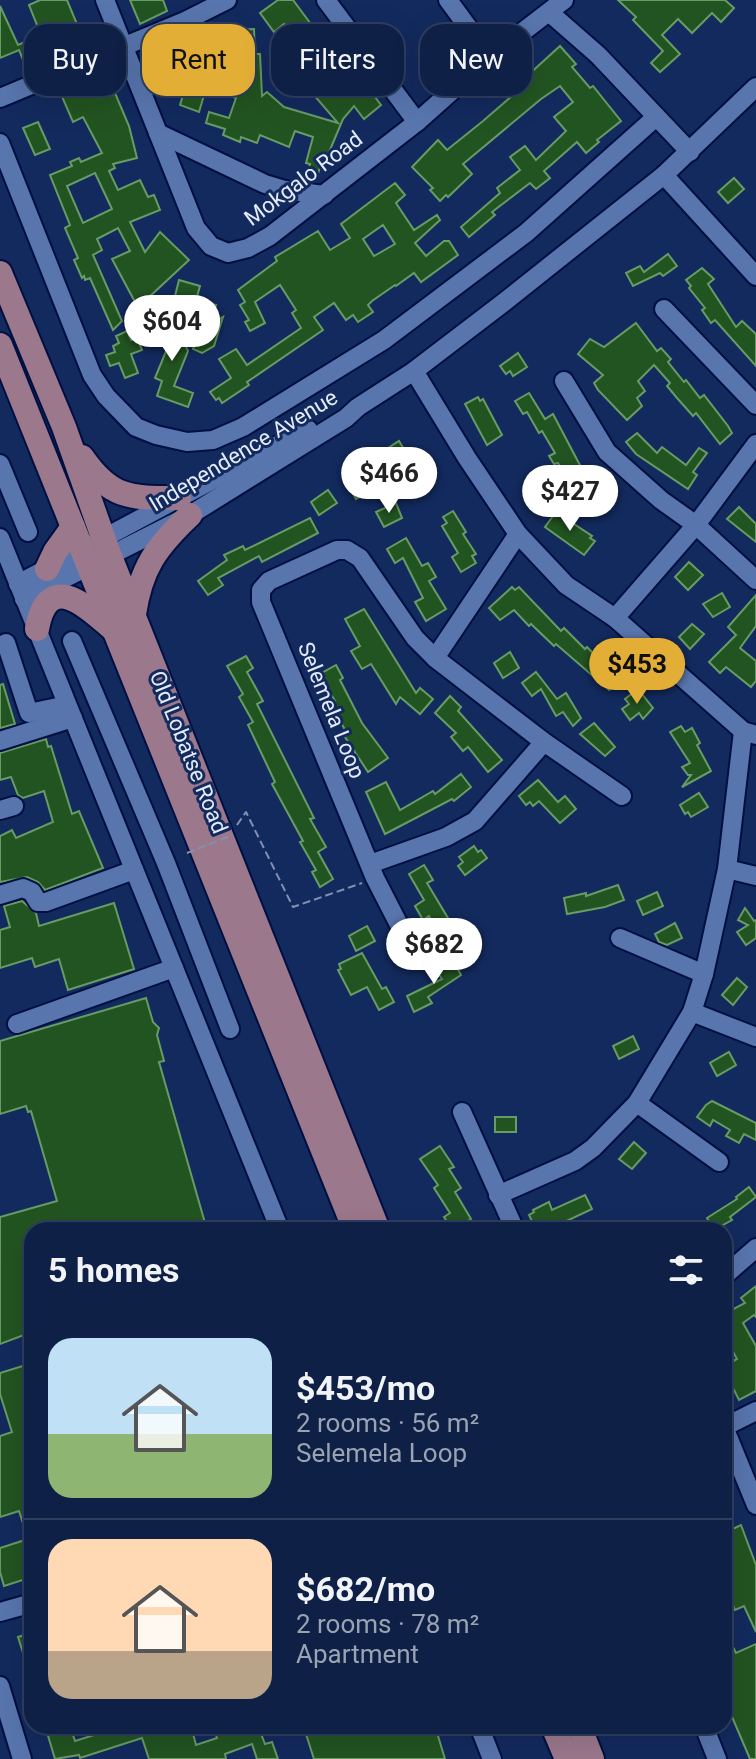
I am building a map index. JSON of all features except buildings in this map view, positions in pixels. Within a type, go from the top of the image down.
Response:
[{"type":"main road","name":"Old Lobatse Road","points":[[0,273],[64,427],[115,631],[352,1222]]},
{"type":"main road","name":"Old Lobatse Road","points":[[0,345],[92,546],[134,614],[375,1222]]},
{"type":"main road","points":[[64,427],[88,467],[109,488],[184,507],[149,563],[138,588],[134,614]]},
{"type":"main road","points":[[37,631],[52,583],[55,552],[92,546]]},
{"type":"main road","points":[[52,583],[115,631]]},
{"type":"main road","points":[[556,1734],[567,1759]]},
{"type":"main road","points":[[582,1734],[592,1759]]},
{"type":"street","name":"Mokgalo Road","points":[[105,0],[115,24]]},
{"type":"street","points":[[126,44],[185,21],[227,0]]},
{"type":"street","points":[[326,0],[417,122]]},
{"type":"street","points":[[448,0],[466,24]]},
{"type":"street","name":"Mokgalo Road","points":[[532,25],[557,6]]},
{"type":"street","points":[[557,6],[598,55],[690,152]]},
{"type":"street","name":"Mokgalo Road","points":[[126,53],[196,228],[211,246],[228,253],[248,248],[270,236],[446,96]]},
{"type":"street","name":"Independence Avenue","points":[[21,591],[52,583],[92,546],[184,507],[340,412],[358,407],[414,371],[664,175],[756,87]]},
{"type":"street","points":[[0,98],[24,88]]},
{"type":"street","points":[[0,143],[92,375],[106,396],[136,427],[187,442],[213,440],[243,427],[384,340],[526,233],[656,117]]},
{"type":"street","points":[[158,133],[265,184],[324,195]]},
{"type":"street","points":[[664,175],[756,276]]},
{"type":"street","points":[[664,309],[756,405]]},
{"type":"street","points":[[414,371],[518,534],[566,585],[615,618],[749,733],[727,869],[704,974],[692,1012],[637,1103],[593,1148],[575,1161],[498,1195]]},
{"type":"street","points":[[564,381],[607,452],[661,500],[696,525],[756,580]]},
{"type":"street","points":[[615,618],[696,525],[756,444]]},
{"type":"street","points":[[0,464],[28,532]]},
{"type":"street","points":[[518,534],[435,658],[544,742],[622,796]]},
{"type":"street","points":[[1,544],[277,1222]]},
{"type":"street","name":"Selemela Loop","points":[[372,871],[261,602],[261,590],[269,581],[337,550],[347,550],[360,558],[415,638],[435,658]]},
{"type":"street","points":[[37,631],[3,644],[29,713],[70,712]]},
{"type":"street","points":[[72,641],[166,863],[230,1029]]},
{"type":"street","points":[[0,741],[70,712]]},
{"type":"street","points":[[413,952],[372,871],[475,821],[544,742]]},
{"type":"street","points":[[727,869],[756,876]]},
{"type":"street","points":[[0,895],[23,888],[32,892],[38,902],[46,902],[134,870]]},
{"type":"street","points":[[620,938],[704,974]]},
{"type":"street","points":[[17,1024],[174,968]]},
{"type":"street","points":[[692,1012],[756,1037]]},
{"type":"street","points":[[637,1103],[719,1162]]},
{"type":"street","points":[[462,1112],[511,1222]]},
{"type":"street","points":[[732,1270],[755,1252]]},
{"type":"street","points":[[732,1423],[756,1411]]},
{"type":"street","points":[[732,1446],[756,1505]]},
{"type":"street","points":[[0,1612],[24,1605]]},
{"type":"street","points":[[0,1686],[22,1759]]},
{"type":"street","points":[[482,1734],[492,1759]]},
{"type":"street","points":[[707,1734],[717,1759]]},
{"type":"path","points":[[238,824],[246,812],[293,907],[372,871]]},
{"type":"path","points":[[187,853],[230,836]]}]
